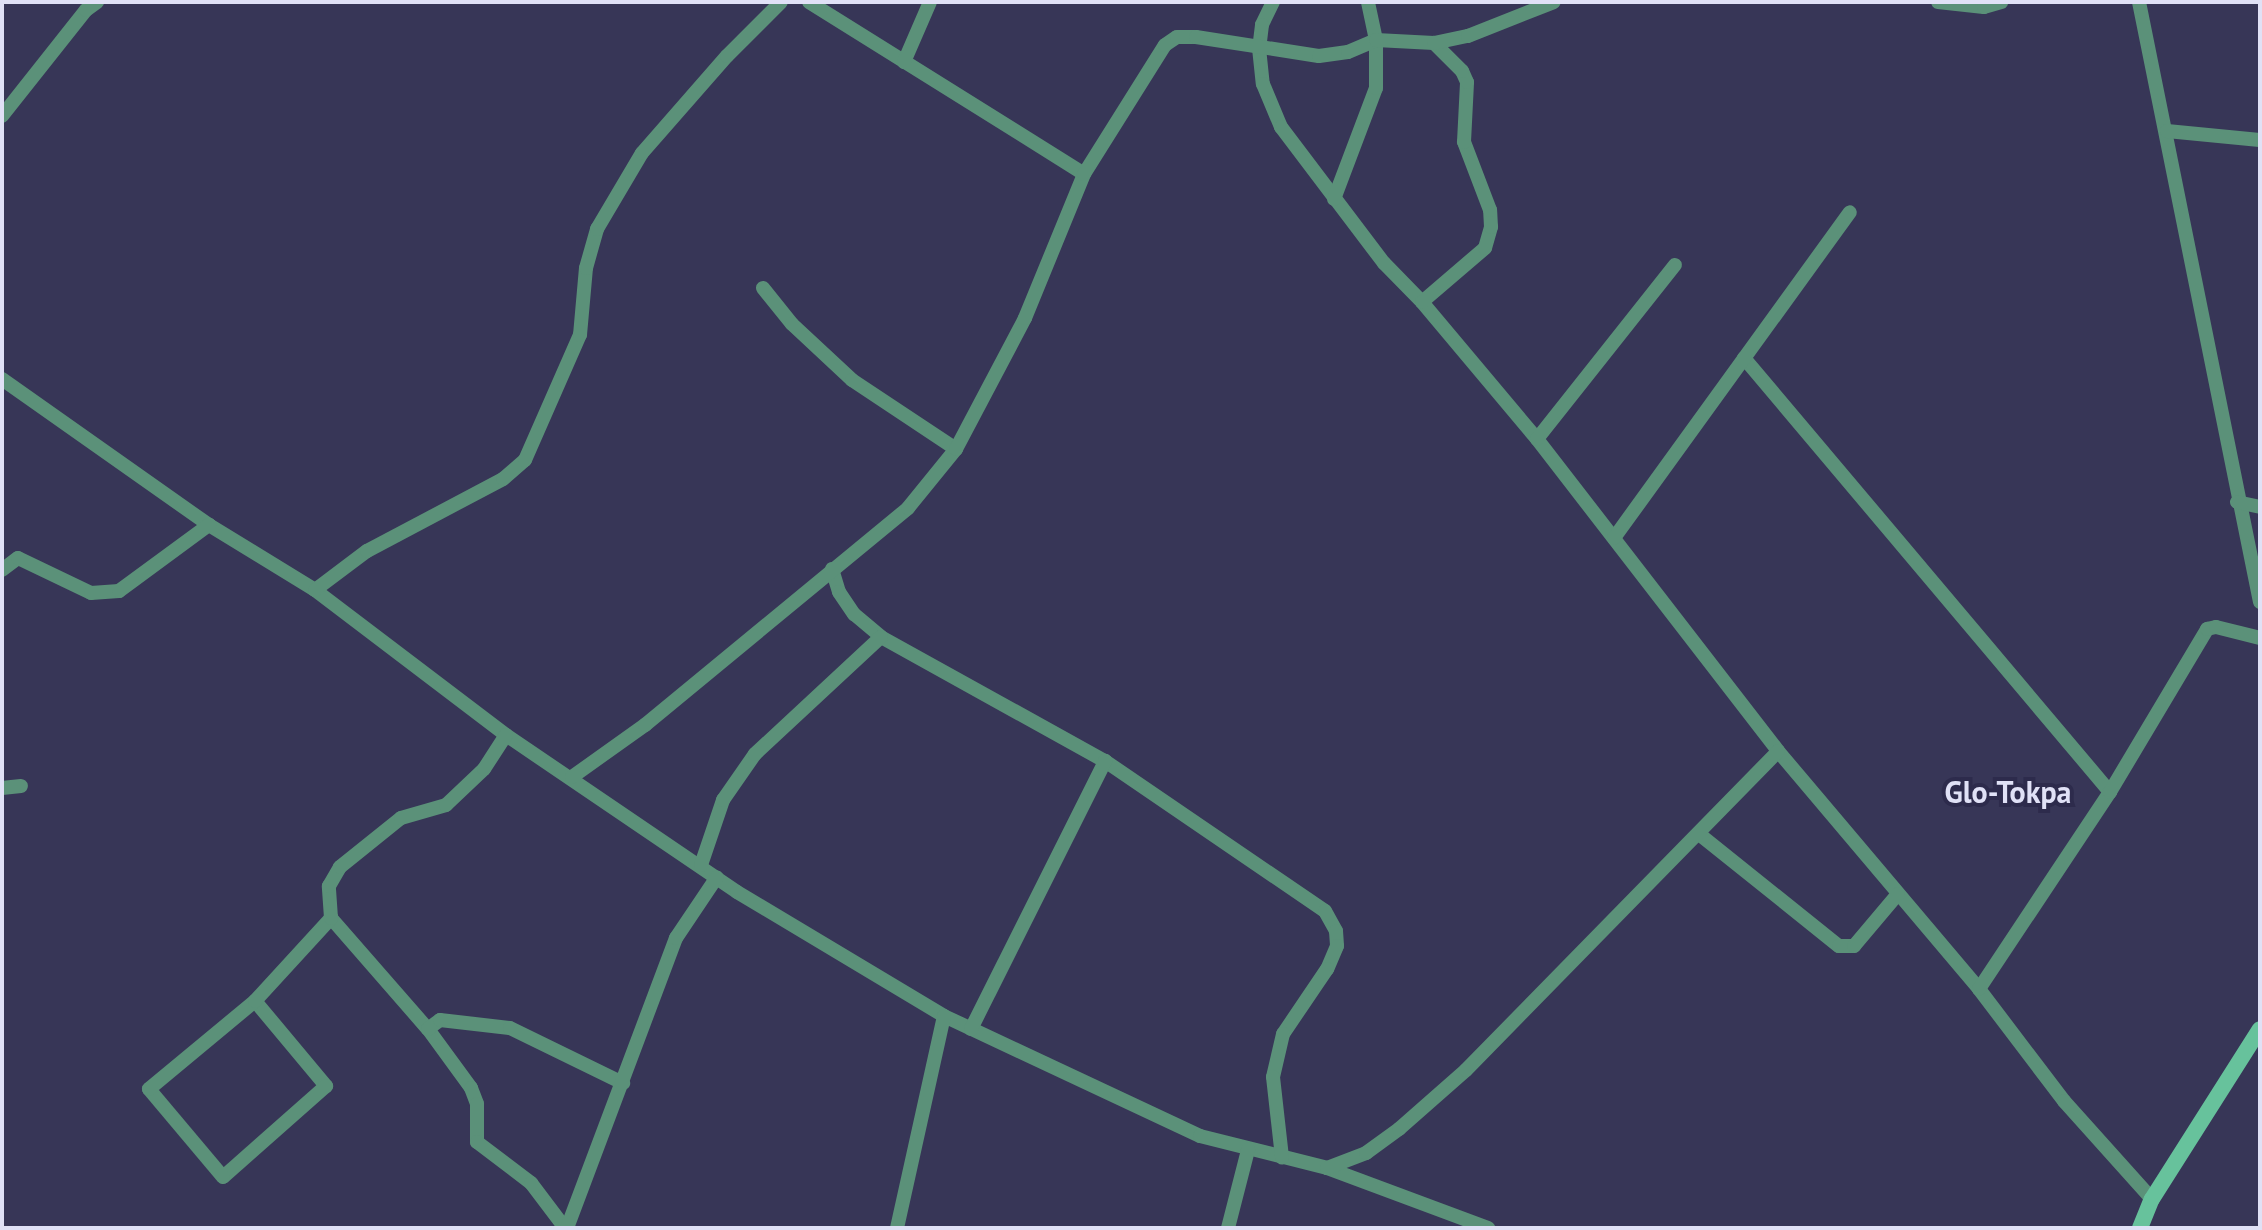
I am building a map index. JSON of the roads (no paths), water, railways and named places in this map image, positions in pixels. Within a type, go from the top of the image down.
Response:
[{"type":"main road","points":[[2140,1228],[2152,1199],[2260,1029]]},
{"type":"street","points":[[2,116],[91,6],[71,2]]},
{"type":"street","points":[[315,590],[367,551],[503,479],[525,460],[580,335],[586,268],[597,229],[642,153],[727,56],[781,2]]},
{"type":"street","points":[[809,2],[1084,174]]},
{"type":"street","points":[[904,62],[930,2]]},
{"type":"street","points":[[1273,2],[1262,25],[1259,48],[1263,84],[1281,127],[1384,263],[1422,302],[1537,439],[1778,751],[1979,989],[2064,1101],[2152,1199]]},
{"type":"street","points":[[1334,199],[1376,88],[1376,40],[1368,2]]},
{"type":"street","points":[[572,777],[645,725],[908,508],[956,449],[1025,318],[1084,174],[1165,45],[1177,37],[1196,37],[1319,56],[1348,52],[1376,40],[1434,43],[1468,36],[1534,6],[1554,2]]},
{"type":"street","points":[[1938,2],[1984,7],[2001,2]]},
{"type":"street","points":[[2139,2],[2167,131],[2237,502],[2260,602]]},
{"type":"street","points":[[1422,302],[1485,248],[1491,227],[1490,210],[1464,142],[1467,82],[1462,71],[1434,43]]},
{"type":"street","points":[[2167,131],[2260,140]]},
{"type":"street","points":[[1614,538],[1850,212]]},
{"type":"street","points":[[1537,439],[1675,265]]},
{"type":"street","points":[[763,288],[792,324],[852,380],[956,449]]},
{"type":"street","points":[[1744,358],[2110,792]]},
{"type":"street","points":[[2,379],[209,525],[315,590],[506,735],[717,877],[944,1016],[1200,1136],[1327,1168],[1464,1225],[1488,1228]]},
{"type":"street","points":[[2237,502],[2260,507]]},
{"type":"street","points":[[2,570],[18,558],[91,593],[119,591],[209,525]]},
{"type":"street","points":[[832,569],[839,592],[854,614],[881,637],[1105,761],[1325,911],[1336,931],[1337,946],[1327,969],[1283,1034],[1273,1077],[1282,1157]]},
{"type":"street","points":[[1979,989],[2110,792],[2207,629],[2216,627],[2260,638]]},
{"type":"street","points":[[701,865],[723,800],[755,754],[881,637]]},
{"type":"street","points":[[506,735],[484,769],[446,805],[401,818],[340,867],[329,886],[331,918],[428,1029],[471,1088],[477,1104],[477,1142],[531,1183],[566,1228]]},
{"type":"street","points":[[1327,1168],[1366,1153],[1399,1129],[1466,1070],[1778,751]]},
{"type":"street","points":[[971,1029],[1105,761]]},
{"type":"street","points":[[2,788],[21,786]]},
{"type":"street","points":[[1699,834],[1839,946],[1854,946],[1898,894]]},
{"type":"street","points":[[566,1228],[676,938],[717,877]]},
{"type":"street","points":[[255,1001],[326,1086],[223,1177],[149,1089],[255,1001],[331,918]]},
{"type":"street","points":[[897,1228],[944,1016]]},
{"type":"street","points":[[428,1029],[440,1020],[510,1028],[623,1083]]},
{"type":"street","points":[[1228,1228],[1248,1150]]},
{"type":"district","name":"Glo-Tokpa","points":[[2008,792]]}]
